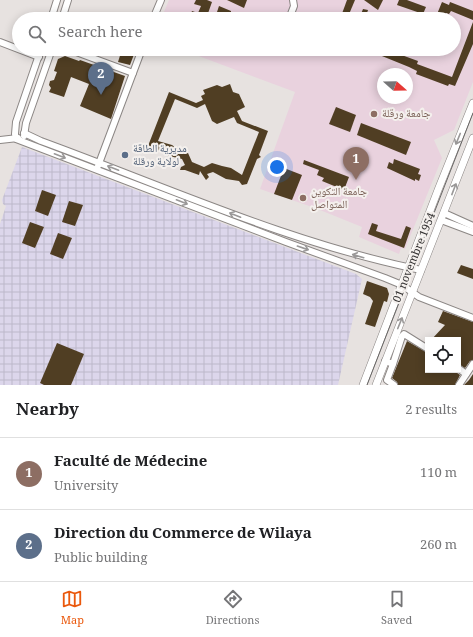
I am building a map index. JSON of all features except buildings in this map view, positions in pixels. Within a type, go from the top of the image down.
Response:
[{"type":"main road","points":[[364,385],[438,190],[473,103]]},
{"type":"main road","name":"01 novembre 1954","points":[[376,385],[389,362],[421,270],[444,219],[473,138]]},
{"type":"street","points":[[53,12],[57,0]]},
{"type":"street","points":[[64,12],[68,0]]},
{"type":"street","points":[[157,12],[161,0]]},
{"type":"street","points":[[292,12],[294,6],[293,0]]},
{"type":"street","points":[[0,42],[12,47]]},
{"type":"street","points":[[24,142],[26,123],[50,56]]},
{"type":"street","points":[[86,56],[133,74]]},
{"type":"street","points":[[97,170],[139,56]]},
{"type":"street","points":[[16,139],[16,122],[39,57]]},
{"type":"street","points":[[26,123],[31,137]]},
{"type":"street","points":[[16,139],[24,133]]},
{"type":"street","points":[[24,133],[31,137],[275,230],[374,260],[421,270]]},
{"type":"street","points":[[0,140],[16,139],[344,262],[402,285],[419,297],[473,318]]},
{"type":"street","points":[[208,212],[211,206]]},
{"type":"street","points":[[444,219],[473,226]]},
{"type":"street","points":[[444,219],[473,232]]},
{"type":"street","points":[[253,229],[256,223]]},
{"type":"street","points":[[394,385],[387,380],[389,362],[402,336],[404,334],[425,346]]},
{"type":"street","points":[[459,385],[473,364]]},
{"type":"street","points":[[461,370],[466,374]]},
{"type":"shaded area","name":"جامعة ورقلة","points":[[169,0],[473,0],[473,82],[454,130],[434,140],[442,158],[405,249],[401,248],[399,254],[359,237],[362,227],[315,208],[260,189],[295,92],[199,56],[461,56],[461,12],[164,12]]},
{"type":"shaded area","points":[[22,147],[356,274],[362,279],[338,385],[0,385],[0,224],[6,206],[3,204],[2,200]]},
{"type":"tram line","points":[[367,385],[473,113]]},
{"type":"place","name":"Direction du Commerce de Wilaya","points":[[101,95]]},
{"type":"place","name":"جامعة ورقلة","points":[[374,114]]},
{"type":"place","name":"مديرية الطاقة لولاية ورقلة","points":[[125,155]]},
{"type":"place","name":"Faculté de Médecine","points":[[356,180]]},
{"type":"place","name":"جامعة التكوين المتواصل","points":[[303,198]]}]
